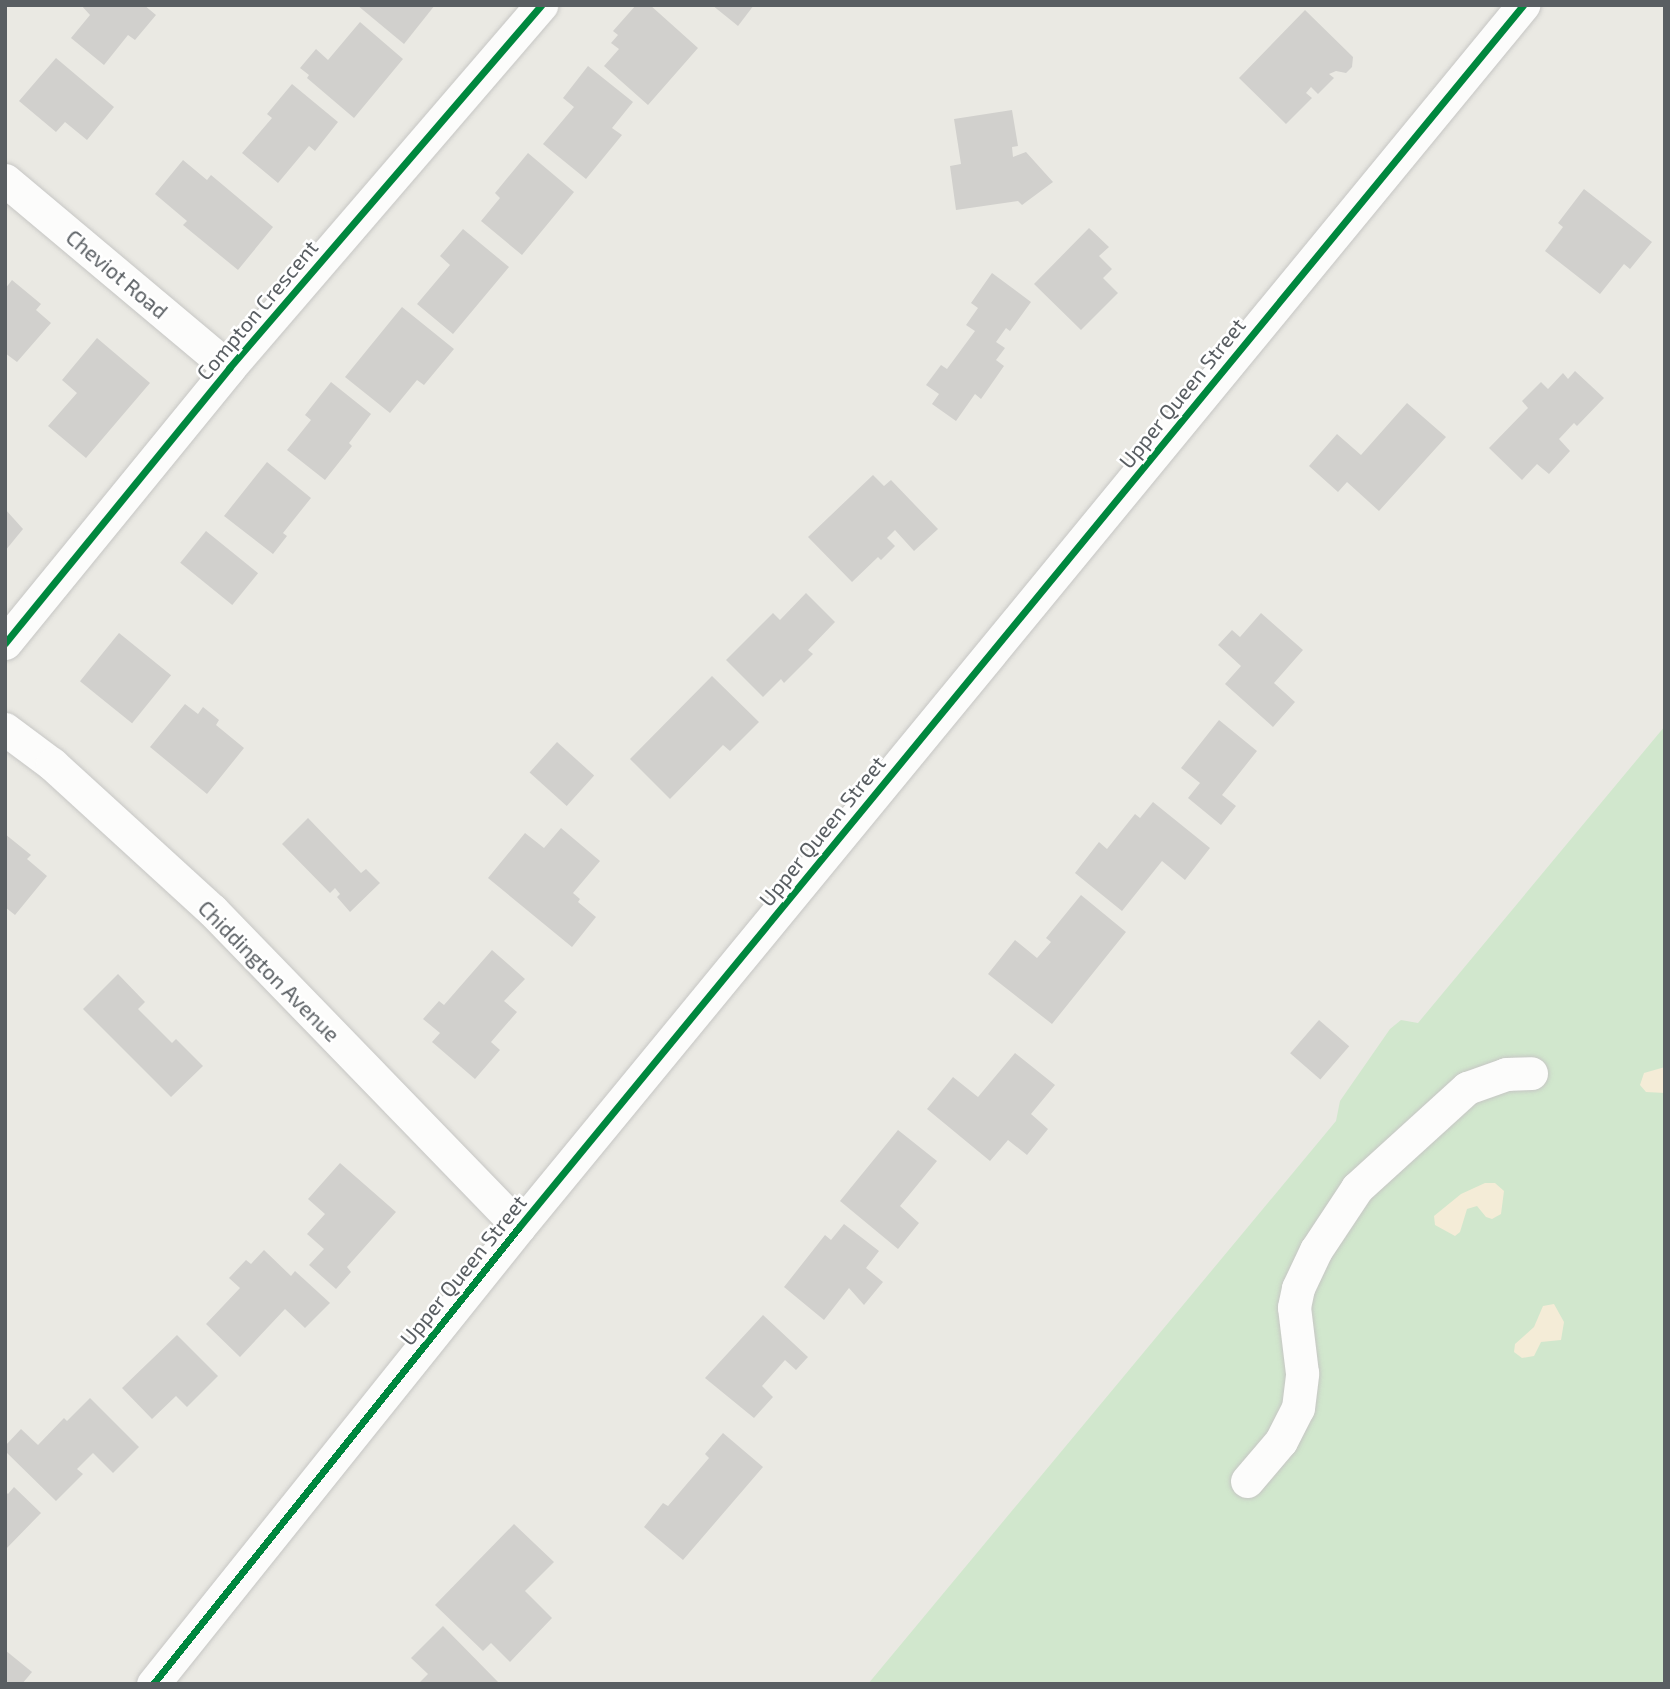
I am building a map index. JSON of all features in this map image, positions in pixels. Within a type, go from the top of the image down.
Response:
[{"type":"street","name":"Compton Crescent","points":[[5,643],[229,368],[541,5]]},
{"type":"street","name":"Upper Queen Street","points":[[153,1684],[519,1227],[1523,5]]},
{"type":"street","name":"Cheviot Road","points":[[5,180],[229,368]]},
{"type":"street","name":"Chiddington Avenue","points":[[5,729],[52,764],[212,910],[519,1227]]},
{"type":"street","points":[[1247,1481],[1281,1441],[1295,1416],[1302,1373],[1294,1307],[1298,1288],[1316,1250],[1357,1188],[1467,1088],[1483,1080],[1506,1074],[1531,1073]]},
{"type":"green space","points":[[1665,726],[1665,1684],[868,1684],[1336,1121],[1340,1101],[1390,1029],[1401,1020],[1418,1023]]},
{"type":"sand","points":[[1665,1067],[1665,1093],[1646,1092],[1640,1085],[1644,1073]]},
{"type":"sand","points":[[1485,1183],[1495,1183],[1504,1191],[1501,1214],[1492,1219],[1486,1217],[1477,1206],[1467,1209],[1460,1232],[1455,1236],[1435,1225],[1434,1216],[1461,1194]]},
{"type":"sand","points":[[1554,1304],[1564,1322],[1561,1340],[1541,1342],[1534,1356],[1522,1358],[1514,1352],[1515,1344],[1534,1327],[1543,1306]]},
{"type":"building","points":[[81,5],[144,5],[156,15],[135,40],[128,35],[104,65],[71,38],[90,15]]},
{"type":"building","points":[[357,5],[435,5],[404,44]]},
{"type":"building","points":[[636,5],[650,5],[698,48],[648,105],[604,66],[619,49],[611,43],[618,35],[613,31]]},
{"type":"building","points":[[712,5],[754,5],[738,26]]},
{"type":"building","points":[[1305,10],[1353,57],[1352,67],[1346,73],[1336,71],[1329,74],[1334,78],[1318,94],[1311,87],[1306,93],[1312,98],[1286,124],[1239,78]]},
{"type":"building","points":[[360,22],[403,59],[354,118],[307,78],[309,75],[300,68],[316,49],[328,60]]},
{"type":"building","points":[[56,58],[114,107],[87,140],[65,122],[56,132],[19,101]]},
{"type":"building","points":[[588,66],[633,102],[612,128],[622,135],[586,179],[543,144],[574,107],[563,98]]},
{"type":"building","points":[[292,84],[338,122],[315,151],[309,146],[278,183],[242,153],[272,118],[267,114]]},
{"type":"building","points":[[1012,110],[1018,146],[1012,147],[1013,157],[1026,152],[1053,182],[1022,205],[1018,201],[956,210],[950,166],[961,164],[954,119]]},
{"type":"building","points":[[528,153],[574,192],[522,255],[481,221],[500,198],[495,193]]},
{"type":"building","points":[[183,160],[207,180],[211,175],[273,227],[238,270],[183,225],[187,221],[155,194]]},
{"type":"building","points":[[1584,189],[1652,242],[1630,269],[1624,264],[1600,294],[1545,251],[1563,227],[1558,223]]},
{"type":"building","points":[[1089,228],[1109,247],[1099,256],[1112,269],[1103,278],[1118,293],[1081,330],[1034,284]]},
{"type":"building","points":[[463,229],[509,267],[453,334],[417,304],[450,265],[440,256]]},
{"type":"building","points":[[992,273],[1031,302],[1010,331],[1006,328],[996,342],[1005,348],[996,360],[1004,366],[981,399],[975,394],[956,421],[932,404],[939,394],[926,385],[941,365],[947,369],[975,331],[966,325],[978,308],[971,303]]},
{"type":"building","points":[[12,280],[41,304],[36,310],[51,323],[17,362],[5,353],[5,289]]},
{"type":"building","points":[[402,307],[454,349],[424,385],[417,380],[390,413],[345,377]]},
{"type":"building","points":[[97,338],[150,383],[86,458],[48,426],[77,393],[62,380]]},
{"type":"building","points":[[1575,371],[1604,398],[1577,426],[1574,423],[1559,439],[1570,451],[1549,474],[1537,464],[1522,480],[1489,448],[1528,408],[1522,401],[1541,382],[1548,389],[1563,373],[1568,379]]},
{"type":"building","points":[[331,382],[371,414],[349,443],[352,446],[325,480],[287,450],[311,420],[305,415]]},
{"type":"building","points":[[1407,403],[1446,437],[1379,511],[1347,482],[1338,492],[1309,466],[1337,434],[1361,455]]},
{"type":"building","points":[[267,462],[311,498],[283,533],[287,536],[273,554],[224,516]]},
{"type":"building","points":[[873,475],[884,486],[891,480],[938,529],[914,551],[895,530],[887,538],[895,546],[881,560],[878,557],[852,582],[808,537]]},
{"type":"building","points":[[5,509],[23,529],[5,551]]},
{"type":"building","points":[[206,531],[258,573],[232,605],[180,563]]},
{"type":"building","points":[[806,593],[835,622],[808,650],[813,654],[784,683],[781,679],[763,697],[726,660],[773,613],[780,620]]},
{"type":"building","points":[[1261,613],[1303,650],[1274,683],[1295,702],[1273,727],[1225,684],[1241,666],[1218,645],[1232,630],[1240,637]]},
{"type":"building","points":[[119,633],[171,675],[132,723],[80,681]]},
{"type":"building","points":[[712,676],[759,722],[730,751],[723,745],[670,799],[630,759]]},
{"type":"building","points":[[185,704],[198,714],[203,707],[219,720],[216,725],[244,748],[207,794],[150,747]]},
{"type":"building","points":[[1219,720],[1257,751],[1222,795],[1236,806],[1221,825],[1188,798],[1200,783],[1181,768]]},
{"type":"building","points":[[557,742],[594,775],[567,806],[530,772]]},
{"type":"building","points":[[1153,802],[1210,848],[1185,880],[1162,861],[1122,911],[1075,873],[1099,842],[1107,849],[1135,814],[1140,818]]},
{"type":"building","points":[[308,818],[361,873],[366,869],[380,883],[350,912],[337,897],[340,894],[335,888],[330,893],[282,844]]},
{"type":"building","points":[[561,828],[600,861],[573,893],[580,899],[578,902],[596,917],[572,947],[488,878],[525,833],[544,848]]},
{"type":"building","points":[[5,834],[31,855],[27,859],[47,876],[15,915],[5,907]]},
{"type":"building","points":[[1081,895],[1126,932],[1052,1024],[988,974],[1015,940],[1037,958],[1051,942],[1046,938]]},
{"type":"building","points":[[492,950],[525,979],[504,1001],[517,1012],[491,1042],[500,1050],[475,1079],[432,1042],[440,1033],[423,1019],[439,1001],[444,1005]]},
{"type":"building","points":[[118,974],[145,1002],[138,1009],[172,1043],[176,1039],[203,1066],[171,1097],[83,1009]]},
{"type":"building","points":[[1319,1020],[1349,1046],[1320,1079],[1290,1053]]},
{"type":"building","points":[[1015,1053],[1055,1085],[1031,1114],[1048,1129],[1027,1155],[1008,1140],[990,1161],[927,1109],[953,1077],[978,1097]]},
{"type":"building","points":[[898,1130],[937,1161],[900,1206],[919,1223],[898,1249],[840,1201]]},
{"type":"building","points":[[340,1163],[396,1212],[347,1267],[351,1272],[336,1289],[309,1265],[324,1249],[307,1234],[325,1214],[308,1199]]},
{"type":"building","points":[[844,1224],[879,1251],[866,1268],[883,1282],[864,1305],[849,1288],[824,1320],[784,1287],[825,1235],[831,1240]]},
{"type":"building","points":[[264,1250],[291,1276],[295,1271],[330,1303],[305,1328],[285,1309],[240,1357],[206,1324],[240,1288],[229,1278],[246,1260],[251,1264]]},
{"type":"building","points":[[763,1315],[808,1357],[796,1370],[785,1360],[762,1386],[773,1397],[754,1418],[705,1378]]},
{"type":"building","points":[[177,1335],[218,1376],[187,1407],[176,1396],[152,1419],[122,1388]]},
{"type":"building","points":[[90,1398],[139,1447],[113,1473],[93,1453],[77,1469],[83,1474],[56,1501],[5,1451],[5,1446],[21,1429],[38,1445],[64,1418],[67,1421]]},
{"type":"building","points":[[723,1433],[763,1467],[683,1560],[644,1527],[663,1503],[668,1506],[709,1458],[705,1454]]},
{"type":"building","points":[[14,1487],[41,1513],[5,1550],[5,1491],[8,1494]]},
{"type":"building","points":[[514,1524],[554,1562],[525,1591],[552,1618],[510,1662],[491,1643],[483,1651],[435,1605]]},
{"type":"building","points":[[443,1626],[500,1684],[418,1684],[428,1674],[411,1658]]},
{"type":"building","points":[[5,1650],[32,1672],[22,1684],[5,1684]]},
{"type":"cycle path","points":[[5,643],[229,368],[541,5]]},
{"type":"cycle path","points":[[153,1684],[519,1227],[1523,5]]}]
